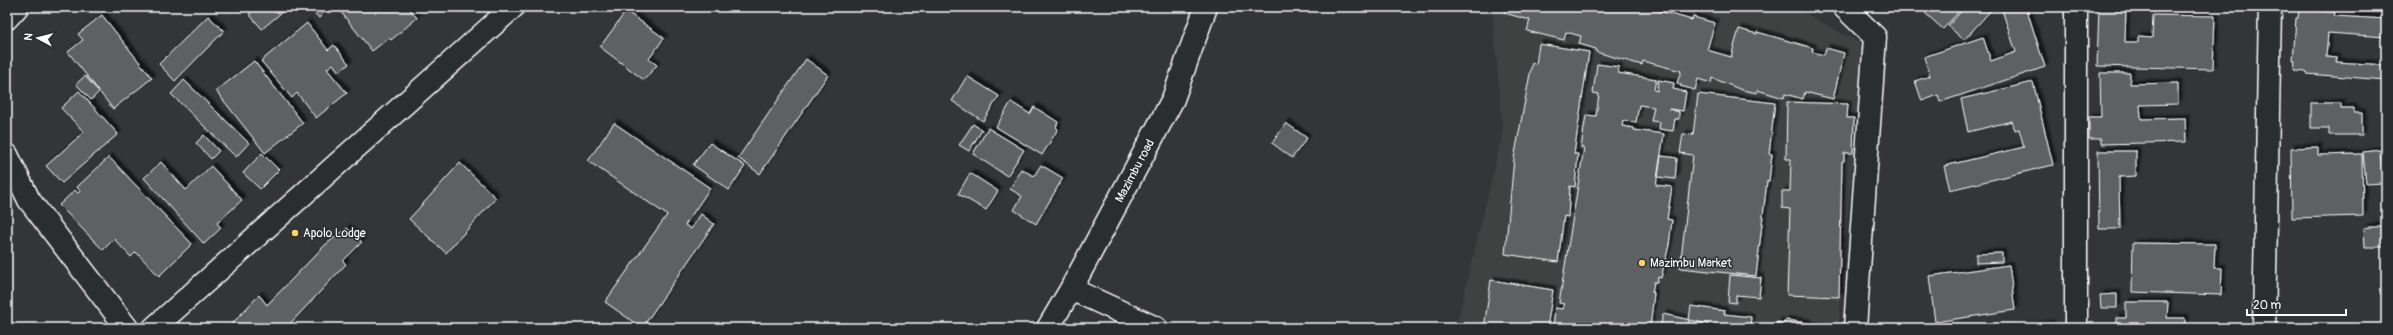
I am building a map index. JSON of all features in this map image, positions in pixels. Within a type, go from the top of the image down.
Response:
[{"type":"street","points":[[7,18],[17,7]]},
{"type":"street","points":[[154,328],[513,7]]},
{"type":"street","name":"Mazimbu road","points":[[1048,328],[1072,289],[1173,100],[1206,7]]},
{"type":"street","points":[[1844,7],[1875,37],[1855,328]]},
{"type":"street","points":[[2076,7],[2076,328]]},
{"type":"street","points":[[2264,328],[2270,7]]},
{"type":"street","points":[[7,155],[29,200],[127,328]]},
{"type":"street","points":[[1072,289],[1156,328]]},
{"type":"shaded area","name":"Mazimbu Market","points":[[1492,7],[1788,7],[1797,9],[1865,46],[1842,268],[1839,328],[1456,328],[1503,132]]},
{"type":"building","points":[[257,7],[288,7],[262,29],[249,14]]},
{"type":"building","points":[[325,7],[327,9],[319,18],[310,8]]},
{"type":"building","points":[[337,7],[408,7],[417,18],[391,40],[389,38],[372,51]]},
{"type":"building","points":[[1506,7],[1645,7],[1692,20],[1693,17],[1715,23],[1707,50],[1731,57],[1739,29],[1757,34],[1757,32],[1813,48],[1812,52],[1824,55],[1826,48],[1844,53],[1833,99],[1805,92],[1803,99],[1785,94],[1784,98],[1757,90],[1757,93],[1742,90],[1712,78],[1711,83],[1698,79],[1695,90],[1680,86],[1681,84],[1677,83],[1681,71],[1643,61],[1642,65],[1596,52],[1596,49],[1579,44],[1581,36],[1566,32],[1564,40],[1527,31],[1530,20],[1504,13]]},
{"type":"building","points":[[1930,7],[1963,7],[1943,29],[1925,13]]},
{"type":"building","points":[[1965,7],[1994,7],[1964,40],[1948,26]]},
{"type":"building","points":[[2001,7],[2026,7],[2045,67],[1940,102],[1938,95],[1922,101],[1915,81],[1930,76],[1924,57],[1983,37],[1991,61],[2016,52]]},
{"type":"building","points":[[2099,7],[2126,7],[2125,42],[2138,42],[2138,37],[2152,38],[2153,15],[2215,16],[2213,69],[2097,66]]},
{"type":"building","points":[[2299,10],[2335,12],[2334,16],[2386,19],[2386,37],[2328,33],[2326,57],[2337,58],[2336,62],[2386,65],[2386,80],[2307,74],[2306,72],[2294,71],[2295,61],[2293,61],[2296,18],[2298,18]]},
{"type":"building","points":[[626,11],[664,38],[649,59],[657,65],[644,80],[600,47]]},
{"type":"building","points":[[102,15],[152,78],[113,109],[68,52],[83,40],[78,34]]},
{"type":"building","points":[[208,16],[224,31],[175,81],[159,64]]},
{"type":"building","points":[[307,23],[328,50],[334,45],[349,64],[339,72],[333,64],[327,69],[347,93],[316,118],[297,93],[292,98],[261,61]]},
{"type":"building","points":[[1539,44],[1589,52],[1574,154],[1578,154],[1575,187],[1570,186],[1568,217],[1564,216],[1558,262],[1505,254],[1514,159],[1532,63],[1536,64]]},
{"type":"building","points":[[806,59],[828,75],[760,174],[738,158]]},
{"type":"building","points":[[254,61],[303,123],[265,153],[216,91]]},
{"type":"building","points":[[1597,64],[1619,67],[1618,73],[1656,79],[1654,90],[1657,91],[1658,80],[1674,83],[1673,89],[1686,92],[1683,111],[1669,109],[1679,112],[1679,119],[1675,119],[1673,131],[1659,129],[1660,122],[1651,121],[1654,107],[1639,105],[1636,122],[1623,121],[1622,126],[1634,128],[1634,130],[1664,134],[1656,185],[1672,187],[1667,219],[1672,220],[1669,245],[1661,278],[1658,277],[1657,282],[1654,282],[1650,328],[1603,328],[1588,325],[1587,328],[1553,328],[1555,308],[1562,309],[1564,304],[1559,303],[1584,148],[1581,148],[1586,115],[1596,116],[1599,94],[1593,93]]},
{"type":"building","points":[[2100,73],[2130,73],[2130,84],[2178,83],[2178,104],[2140,105],[2141,119],[2185,118],[2186,142],[2101,144],[2101,139],[2089,139],[2089,117],[2101,117]]},
{"type":"building","points":[[85,76],[99,92],[91,100],[76,84]]},
{"type":"building","points":[[967,76],[999,96],[983,121],[952,101]]},
{"type":"building","points":[[184,80],[249,143],[236,157],[171,94]]},
{"type":"building","points":[[2033,82],[2053,165],[1950,190],[1944,166],[2024,147],[2019,129],[2015,130],[2012,121],[1968,132],[1961,99]]},
{"type":"building","points":[[79,91],[118,134],[62,183],[46,166],[84,132],[61,108]]},
{"type":"building","points":[[1698,94],[1775,103],[1769,154],[1772,154],[1769,181],[1767,181],[1756,276],[1680,268],[1693,155],[1680,153],[1683,134],[1693,135]]},
{"type":"building","points":[[1011,102],[1030,114],[1034,107],[1058,122],[1056,127],[1058,129],[1042,155],[996,127]]},
{"type":"building","points":[[1787,102],[1848,104],[1847,118],[1854,118],[1853,153],[1844,153],[1844,161],[1842,161],[1839,297],[1787,295],[1790,209],[1782,208],[1782,191],[1790,191],[1791,159],[1786,159]]},
{"type":"building","points":[[2311,103],[2341,103],[2341,108],[2354,108],[2354,113],[2362,113],[2362,135],[2329,135],[2329,128],[2311,128]]},
{"type":"building","points":[[614,123],[710,188],[685,225],[691,229],[701,214],[714,224],[642,328],[605,302],[667,215],[588,161]]},
{"type":"building","points":[[1286,123],[1307,138],[1292,158],[1272,143]]},
{"type":"building","points":[[973,124],[982,130],[969,151],[959,145]]},
{"type":"building","points":[[988,128],[1024,150],[1007,176],[973,154]]},
{"type":"building","points":[[204,135],[219,151],[211,159],[196,143]]},
{"type":"building","points":[[710,143],[745,166],[729,190],[693,165]]},
{"type":"building","points":[[2318,147],[2318,155],[2362,154],[2363,216],[2292,218],[2291,148]]},
{"type":"building","points":[[2380,150],[2383,183],[2366,184],[2363,152]]},
{"type":"building","points":[[2098,151],[2136,151],[2136,176],[2119,177],[2120,229],[2099,229]]},
{"type":"building","points":[[262,153],[279,170],[260,189],[243,173]]},
{"type":"building","points":[[1661,156],[1677,158],[1675,179],[1658,177]]},
{"type":"building","points":[[109,157],[192,244],[159,276],[136,252],[131,257],[114,239],[103,250],[59,205],[75,190],[78,193],[80,191],[77,187]]},
{"type":"building","points":[[161,162],[186,190],[211,166],[242,200],[217,223],[221,228],[204,244],[144,178]]},
{"type":"building","points":[[460,163],[496,198],[446,253],[409,219]]},
{"type":"building","points":[[1041,165],[1063,178],[1036,224],[1014,210],[1022,196],[1010,189],[1021,169],[1034,176]]},
{"type":"building","points":[[970,173],[998,191],[986,210],[958,194]]},
{"type":"building","points":[[2386,227],[2386,247],[2365,247],[2364,228]]},
{"type":"building","points":[[347,228],[362,242],[343,261],[346,264],[286,328],[228,328],[259,295],[267,305],[325,245]]},
{"type":"building","points":[[2133,243],[2215,244],[2214,268],[2222,268],[2221,295],[2132,292]]},
{"type":"building","points":[[2002,253],[2002,262],[1976,263],[1976,254]]},
{"type":"building","points":[[2009,265],[2015,310],[1935,322],[1929,276]]},
{"type":"building","points":[[1730,275],[1761,278],[1759,297],[1736,295],[1736,303],[1728,302]]},
{"type":"building","points":[[1491,280],[1553,290],[1547,328],[1484,328]]},
{"type":"building","points":[[2117,294],[2117,308],[2101,308],[2100,295]]},
{"type":"building","points":[[2126,302],[2168,302],[2167,318],[2185,318],[2185,328],[2116,328],[2116,318],[2126,318]]},
{"type":"building","points":[[1691,306],[1725,311],[1724,314],[1751,317],[1750,328],[1688,326]]},
{"type":"building","points":[[1663,314],[1708,324],[1707,328],[1660,328]]},
{"type":"building","points":[[1785,320],[1831,328],[1777,328],[1777,322],[1784,323]]},
{"type":"building","points":[[2051,324],[2051,328],[2013,328]]},
{"type":"place","name":"Apolo Lodge","points":[[295,233]]},
{"type":"place","name":"Mazimbu Market","points":[[1642,263]]}]
